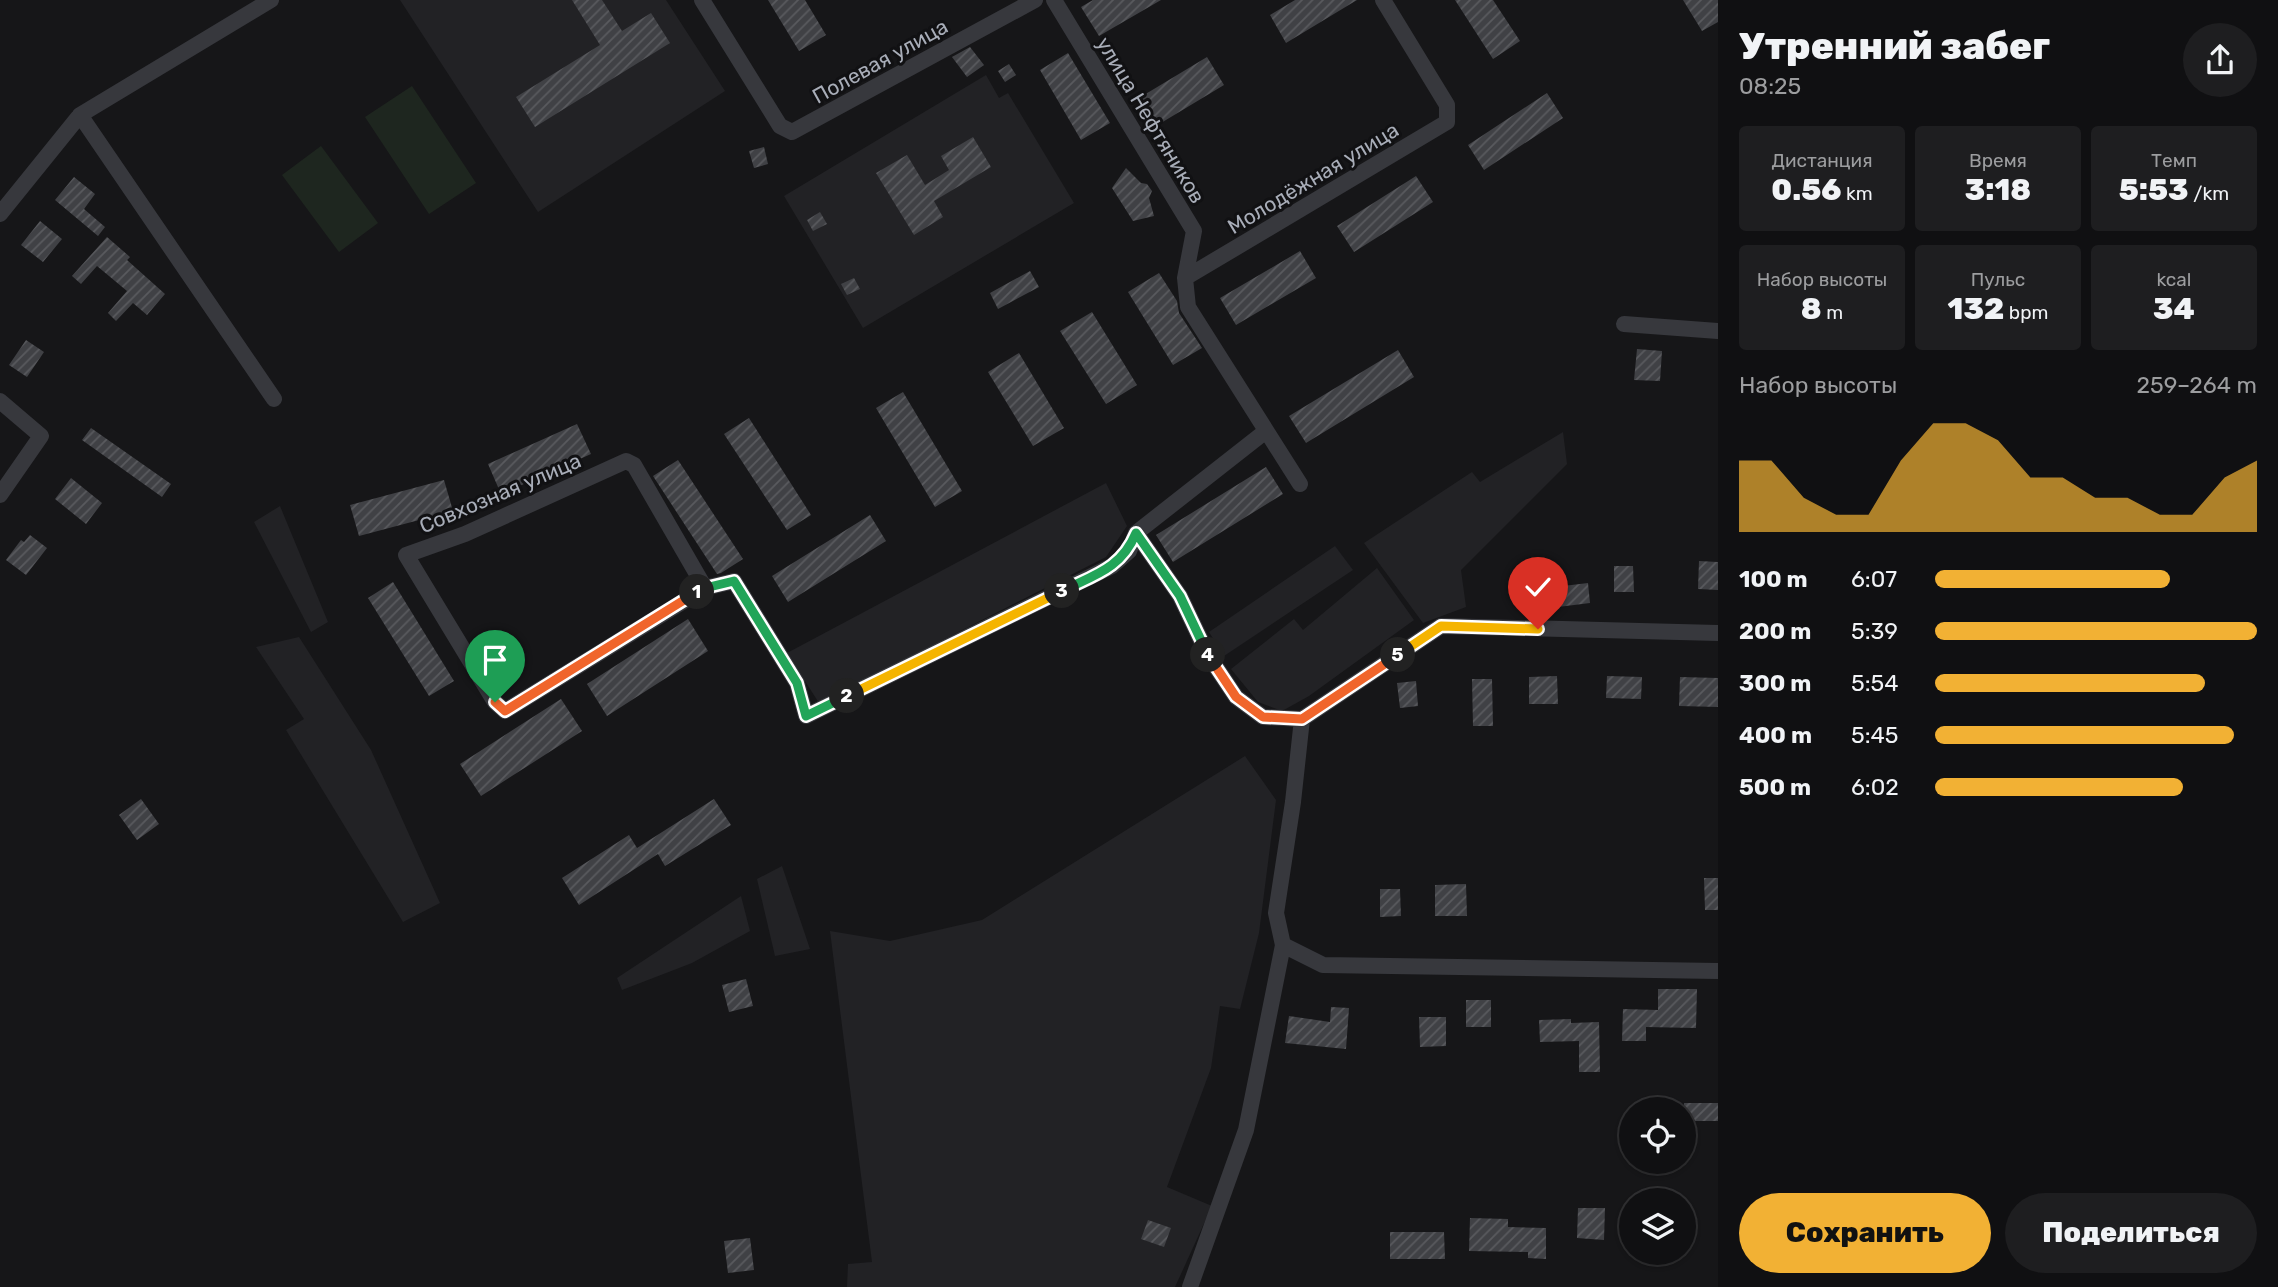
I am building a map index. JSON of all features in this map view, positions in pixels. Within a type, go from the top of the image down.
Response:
[{"type":"street","points":[[0,214],[80,115],[271,0]]},
{"type":"street","name":"Полевая улица","points":[[702,0],[780,126],[792,132],[1035,0]]},
{"type":"street","name":"улица Нефтяников","points":[[1054,0],[1194,231],[1185,278],[1188,307],[1300,484]]},
{"type":"street","name":"Молодёжная улица","points":[[1185,278],[1447,122],[1447,105],[1383,0]]},
{"type":"street","points":[[80,115],[274,399]]},
{"type":"street","points":[[1624,324],[1718,331]]},
{"type":"street","points":[[0,401],[41,436],[0,495]]},
{"type":"street","name":"Совхозная улица","points":[[705,588],[634,465],[626,461],[465,534],[406,555],[495,702],[505,711],[705,588],[734,581],[797,683],[806,716],[1112,566],[1129,551],[1136,533],[1266,431]]},
{"type":"street","points":[[1136,533],[1180,596],[1208,655],[1236,697],[1263,717],[1302,719],[1441,626],[1718,634]]},
{"type":"street","points":[[1190,1287],[1246,1130],[1283,945],[1276,913],[1293,802],[1302,719]]},
{"type":"street","points":[[1283,945],[1323,965],[1718,971]]},
{"type":"shaded area","points":[[400,0],[666,0],[725,91],[538,212]]},
{"type":"shaded area","points":[[986,75],[999,98],[1008,93],[1074,203],[863,328],[784,196]]},
{"type":"shaded area","points":[[412,86],[476,183],[429,214],[365,117]]},
{"type":"shaded area","points":[[321,146],[378,223],[339,252],[282,175]]},
{"type":"shaded area","points":[[1563,432],[1567,464],[1461,570],[1466,607],[1423,623],[1364,543],[1472,472],[1480,482]]},
{"type":"shaded area","points":[[1106,483],[1127,526],[1106,557],[819,703],[787,653]]},
{"type":"shaded area","points":[[280,506],[328,622],[311,632],[254,522]]},
{"type":"shaded area","points":[[1335,546],[1353,570],[1224,656],[1209,632]]},
{"type":"shaded area","points":[[1377,568],[1414,620],[1309,696],[1282,711],[1258,702],[1231,669],[1294,619],[1303,630]]},
{"type":"shaded area","points":[[299,637],[371,750],[440,903],[403,922],[286,730],[304,719],[256,647]]},
{"type":"shaded area","points":[[1245,756],[1276,800],[1259,933],[1240,1009],[1220,1006],[1211,1068],[1167,1187],[1212,1206],[1175,1287],[847,1287],[848,1264],[872,1262],[830,931],[890,941],[982,920]]},
{"type":"shaded area","points":[[782,866],[810,949],[775,956],[757,879]]},
{"type":"shaded area","points":[[741,896],[750,931],[692,963],[622,990],[617,978]]},
{"type":"building","points":[[572,0],[602,0],[622,31],[651,13],[670,43],[535,127],[516,97],[600,45]]},
{"type":"building","points":[[768,0],[805,0],[826,35],[799,51]]},
{"type":"building","points":[[1093,0],[1161,0],[1099,36],[1081,7]]},
{"type":"building","points":[[1295,0],[1357,0],[1286,43],[1270,15]]},
{"type":"building","points":[[1455,0],[1493,0],[1520,41],[1493,59]]},
{"type":"building","points":[[1683,0],[1718,0],[1718,22],[1702,31]]},
{"type":"building","points":[[970,47],[984,65],[967,77],[952,57]]},
{"type":"building","points":[[1068,53],[1110,123],[1081,140],[1040,70]]},
{"type":"building","points":[[1207,57],[1224,85],[1156,126],[1139,98]]},
{"type":"building","points":[[1009,64],[1016,75],[1005,82],[998,71]]},
{"type":"building","points":[[1547,93],[1563,118],[1484,170],[1468,145]]},
{"type":"building","points":[[973,137],[991,167],[934,201],[943,217],[914,235],[876,173],[907,155],[925,185],[949,170],[941,156]]},
{"type":"building","points":[[764,147],[768,164],[754,168],[749,151]]},
{"type":"building","points":[[1126,168],[1152,191],[1149,198],[1154,216],[1133,221],[1112,188]]},
{"type":"building","points":[[1416,176],[1433,202],[1354,252],[1337,226]]},
{"type":"building","points":[[74,177],[95,194],[84,209],[105,227],[98,236],[55,200]]},
{"type":"building","points":[[820,212],[827,224],[813,231],[807,220]]},
{"type":"building","points":[[40,221],[62,239],[43,262],[21,245]]},
{"type":"building","points":[[107,237],[130,257],[127,260],[165,294],[147,315],[133,303],[116,321],[108,313],[127,291],[97,266],[81,284],[72,276]]},
{"type":"building","points":[[1300,251],[1316,278],[1236,325],[1220,298]]},
{"type":"building","points":[[1030,271],[1039,287],[998,309],[990,293]]},
{"type":"building","points":[[1159,273],[1177,301],[1179,313],[1202,348],[1173,365],[1128,292]]},
{"type":"building","points":[[854,278],[860,289],[847,295],[841,284]]},
{"type":"building","points":[[1092,312],[1137,385],[1106,404],[1060,331]]},
{"type":"building","points":[[26,340],[44,352],[27,377],[9,365]]},
{"type":"building","points":[[1637,349],[1662,351],[1660,381],[1634,380]]},
{"type":"building","points":[[1398,350],[1414,377],[1306,443],[1289,416]]},
{"type":"building","points":[[1019,353],[1064,428],[1033,446],[988,372]]},
{"type":"building","points":[[903,392],[962,491],[935,507],[876,408]]},
{"type":"building","points":[[749,418],[811,515],[787,530],[724,434]]},
{"type":"building","points":[[577,424],[591,454],[501,494],[488,464]]},
{"type":"building","points":[[91,428],[171,484],[162,497],[82,440]]},
{"type":"building","points":[[678,460],[743,559],[721,573],[717,574],[653,476]]},
{"type":"building","points":[[1266,467],[1283,494],[1173,562],[1156,535]]},
{"type":"building","points":[[71,478],[102,503],[86,524],[55,499]]},
{"type":"building","points":[[444,480],[453,511],[359,536],[350,505]]},
{"type":"building","points":[[870,515],[886,541],[788,602],[772,576]]},
{"type":"building","points":[[30,535],[47,548],[26,575],[6,560],[21,540],[24,542]]},
{"type":"building","points":[[1699,561],[1718,562],[1718,590],[1698,589]]},
{"type":"building","points":[[1614,566],[1633,566],[1634,592],[1614,592]]},
{"type":"building","points":[[393,582],[454,681],[429,696],[368,598]]},
{"type":"building","points":[[1588,583],[1590,603],[1558,607],[1555,587]]},
{"type":"building","points":[[688,619],[708,651],[607,716],[587,684]]},
{"type":"building","points":[[1557,676],[1558,704],[1529,704],[1529,677]]},
{"type":"building","points":[[1607,676],[1642,677],[1641,699],[1606,698]]},
{"type":"building","points":[[1680,677],[1718,678],[1718,707],[1679,706]]},
{"type":"building","points":[[1472,679],[1492,679],[1493,726],[1473,726]]},
{"type":"building","points":[[1416,681],[1418,706],[1400,708],[1397,683]]},
{"type":"building","points":[[561,699],[582,731],[481,796],[460,764]]},
{"type":"building","points":[[141,799],[159,824],[137,840],[119,815]]},
{"type":"building","points":[[714,799],[731,825],[665,866],[658,854],[579,905],[562,878],[629,835],[637,848]]},
{"type":"building","points":[[1704,878],[1718,878],[1718,910],[1705,910]]},
{"type":"building","points":[[1466,884],[1467,916],[1435,916],[1435,885]]},
{"type":"building","points":[[1380,889],[1400,889],[1401,916],[1380,917]]},
{"type":"building","points":[[746,979],[753,1006],[729,1012],[722,985]]},
{"type":"building","points":[[1658,989],[1697,989],[1696,1028],[1646,1027],[1646,1041],[1622,1041],[1623,1009],[1658,1010]]},
{"type":"building","points":[[1466,1000],[1491,1000],[1491,1027],[1466,1027]]},
{"type":"building","points":[[1331,1007],[1349,1008],[1346,1049],[1285,1043],[1289,1016],[1330,1022]]},
{"type":"building","points":[[1419,1017],[1446,1017],[1446,1046],[1420,1047]]},
{"type":"building","points":[[1571,1019],[1571,1023],[1599,1022],[1600,1072],[1579,1072],[1579,1041],[1540,1042],[1539,1020]]},
{"type":"building","points":[[1696,1103],[1718,1103],[1718,1121],[1696,1121]]},
{"type":"building","points":[[1578,1208],[1605,1208],[1604,1240],[1577,1238]]},
{"type":"building","points":[[1470,1218],[1508,1219],[1508,1227],[1546,1228],[1546,1259],[1528,1258],[1528,1252],[1469,1251]]},
{"type":"building","points":[[1148,1220],[1171,1228],[1164,1247],[1141,1239]]},
{"type":"building","points":[[1390,1232],[1444,1232],[1445,1259],[1390,1259]]},
{"type":"building","points":[[750,1238],[754,1270],[728,1273],[724,1241]]},
{"type":"route","points":[[495,702],[505,711],[705,588],[734,581],[797,683],[806,716],[1112,566],[1129,551],[1136,533],[1180,596],[1208,655],[1236,697],[1263,717],[1302,719],[1441,626],[1538,629]]}]
